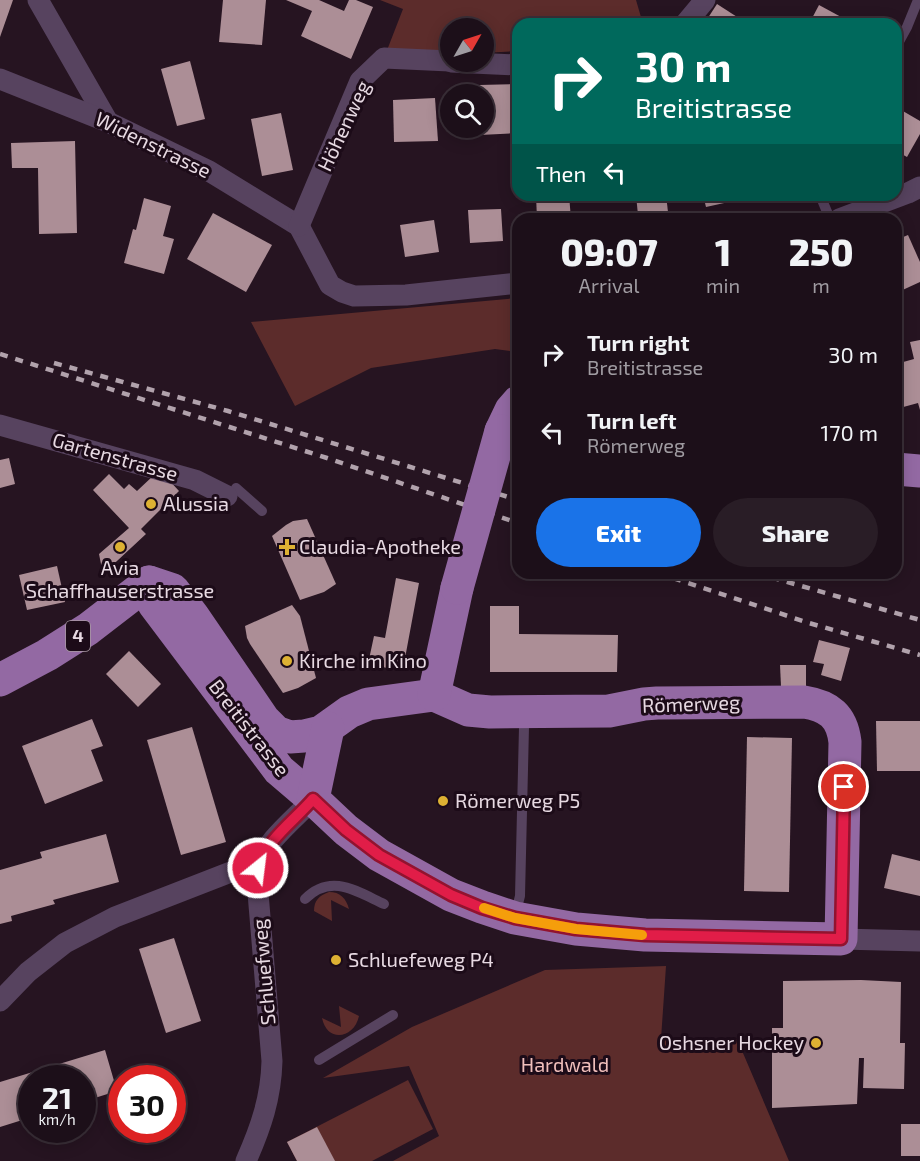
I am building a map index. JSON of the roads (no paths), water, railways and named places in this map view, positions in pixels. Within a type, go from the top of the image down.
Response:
[{"type":"main road","points":[[313,799],[328,728],[349,712],[368,704],[434,695],[457,588],[501,431],[512,410]]},
{"type":"main road","points":[[902,470],[920,472]]},
{"type":"main road","name":"4","points":[[0,680],[47,655],[88,629],[149,582]]},
{"type":"main road","name":"Breitistrasse","points":[[149,582],[173,590],[264,720],[276,732],[291,737],[315,734],[328,728]]},
{"type":"main road","name":"Breitistrasse","points":[[149,582],[154,604],[279,770],[346,830],[379,855],[451,895],[515,918],[576,929],[645,935],[841,939]]},
{"type":"main road","name":"Römerweg","points":[[434,695],[468,710],[490,712],[609,711],[644,704],[680,703],[804,702],[826,708],[841,723],[845,742],[841,939]]},
{"type":"street","points":[[38,0],[108,122]]},
{"type":"street","points":[[691,18],[705,0]]},
{"type":"street","name":"Höhenweg","points":[[299,226],[360,81],[384,58],[440,61]]},
{"type":"street","name":"Höhenweg","points":[[494,64],[512,65]]},
{"type":"street","name":"Widenstrasse","points":[[0,79],[108,122],[209,171],[299,226]]},
{"type":"street","points":[[902,195],[920,187]]},
{"type":"street","points":[[854,213],[886,201]]},
{"type":"street","points":[[299,226],[330,285],[354,296],[406,295],[512,284]]},
{"type":"street","name":"Gartenstrasse","points":[[0,425],[232,492]]},
{"type":"street","points":[[0,1001],[28,972],[65,943],[115,917],[242,868],[258,868],[261,857],[268,847],[313,799]]},
{"type":"street","name":"Schluefweg","points":[[246,1161],[266,1109],[272,1077],[258,868]]},
{"type":"street","name":"Breitistrasse","points":[[841,939],[920,941]]},
{"type":"lane","points":[[902,36],[918,0]]},
{"type":"lane","points":[[232,492],[262,511]]},
{"type":"lane","points":[[515,918],[520,896],[524,727]]},
{"type":"lane","points":[[305,899],[313,891],[326,885],[339,885],[384,904]]},
{"type":"lane","points":[[319,1060],[393,1015]]},
{"type":"railway","points":[[0,354],[327,458],[512,521]]},
{"type":"railway","points":[[54,363],[228,411],[512,498]]},
{"type":"railway","points":[[676,579],[809,623],[920,655]]},
{"type":"railway","points":[[777,579],[920,620]]},
{"type":"place","name":"Alussia","points":[[151,504]]},
{"type":"place","name":"Avia Schaffhauserstrasse","points":[[120,547]]},
{"type":"place","name":"Claudia-Apotheke","points":[[287,547]]},
{"type":"place","name":"Kirche im Kino","points":[[287,661]]},
{"type":"place","name":"Römerweg P5","points":[[443,801]]},
{"type":"place","name":"Schluefeweg P4","points":[[336,960]]},
{"type":"place","name":"Oshsner Hockey","points":[[816,1043]]},
{"type":"park label","name":"Hardwald","points":[[565,1065]]}]
